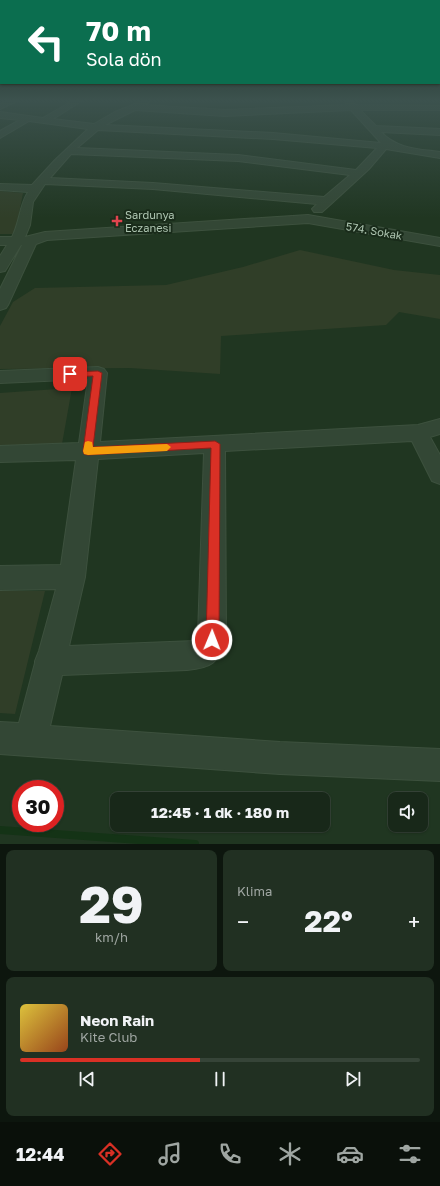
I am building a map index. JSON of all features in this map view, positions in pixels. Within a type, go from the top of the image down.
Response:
[{"type":"street","points":[[0,305],[24,241],[26,206],[39,185],[69,151],[82,139]]},
{"type":"street","points":[[178,139],[241,148],[300,164],[358,173]]},
{"type":"street","points":[[314,139],[370,144],[440,156]]},
{"type":"street","points":[[370,144],[376,139]]},
{"type":"street","points":[[383,139],[387,144],[399,148]]},
{"type":"street","points":[[69,151],[161,155],[241,148],[381,149],[440,156]]},
{"type":"street","points":[[308,219],[358,173],[381,149]]},
{"type":"street","points":[[145,186],[161,155]]},
{"type":"street","points":[[0,187],[39,185],[145,186],[328,201]]},
{"type":"street","name":"574. Sokak","points":[[0,241],[24,241],[45,236],[308,219],[440,242]]},
{"type":"street","points":[[0,268],[24,241]]},
{"type":"street","points":[[0,377],[98,373],[72,577],[49,661],[15,740],[280,758],[440,765]]},
{"type":"street","points":[[0,454],[88,451],[418,433],[440,426]]},
{"type":"street","points":[[418,433],[440,475]]},
{"type":"street","points":[[49,661],[187,656],[203,654],[212,640],[215,444]]},
{"type":"street","points":[[0,578],[72,577]]},
{"type":"green space","points":[[0,191],[23,193],[15,234],[0,234]]},
{"type":"green space","points":[[300,250],[394,270],[440,275],[440,319],[399,312],[386,325],[221,336],[220,374],[130,368],[0,369],[0,326],[13,302],[35,288],[166,285],[243,267]]},
{"type":"green space","points":[[72,388],[62,444],[0,447],[0,393]]},
{"type":"green space","points":[[0,591],[45,591],[15,714],[0,713]]},
{"type":"waterway","points":[[0,830],[195,844]]},
{"type":"slow traffic","points":[[88,445],[88,451],[167,447]]},
{"type":"place","name":"Sardunya Eczanesi","points":[[117,221]]},
{"type":"route","points":[[70,374],[98,373],[88,451],[215,444],[212,640]]}]
